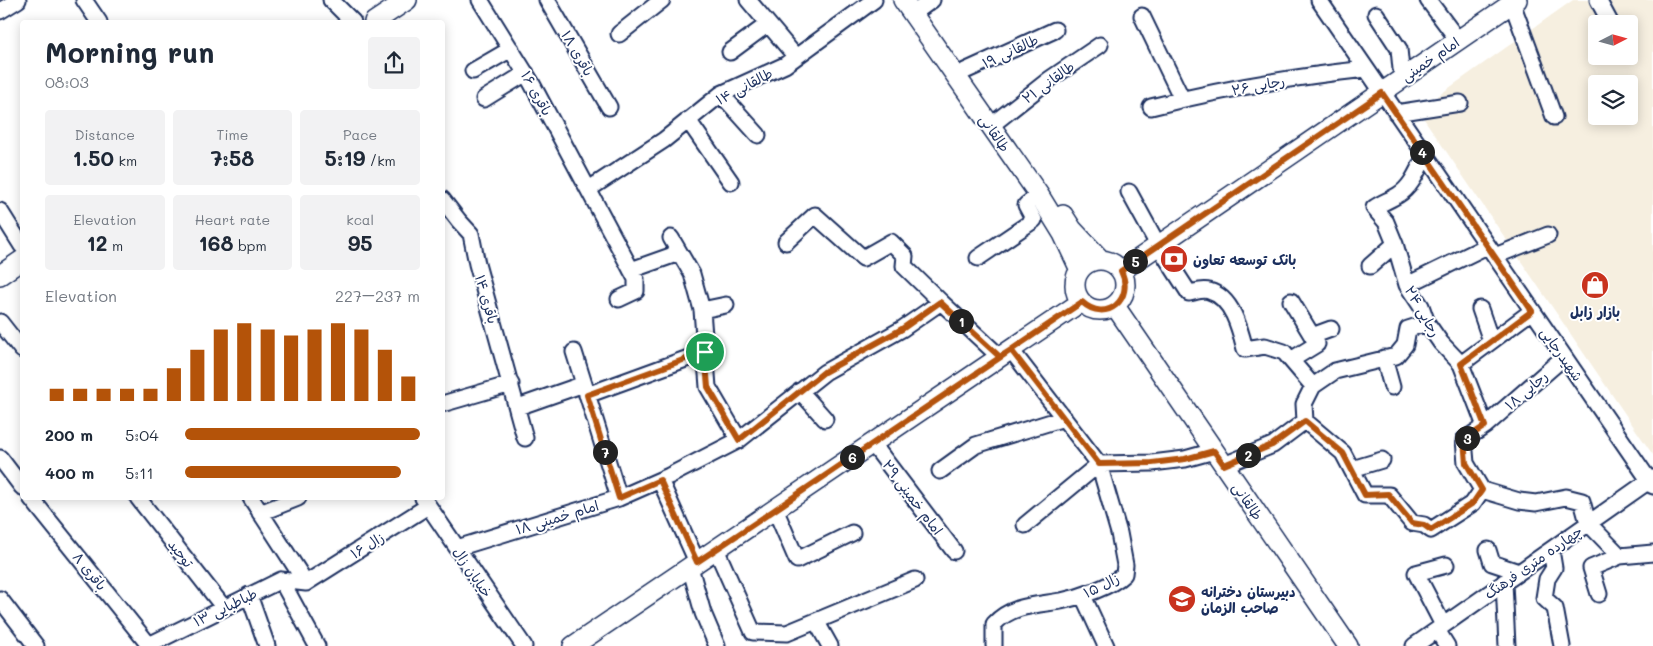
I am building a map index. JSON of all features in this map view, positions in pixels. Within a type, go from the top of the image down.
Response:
[{"type":"main road","points":[[377,20],[407,0]]},
{"type":"main road","name":"طالقانی","points":[[903,0],[1039,195],[1063,234],[1080,270]]},
{"type":"main road","name":"امام خمینی","points":[[1121,271],[1514,2]]},
{"type":"main road","name":"طالقانی","points":[[923,3],[965,71],[1072,229],[1101,260]]},
{"type":"main road","points":[[1101,260],[1115,265],[1121,271],[1124,278],[1124,293],[1115,306],[1101,311],[1094,310],[1082,302],[1077,295],[1075,286],[1080,270],[1086,264],[1101,260]]},
{"type":"main road","points":[[0,275],[20,261]]},
{"type":"main road","points":[[573,646],[1082,302]]},
{"type":"main road","name":"طالقانی","points":[[1115,306],[1348,646]]},
{"type":"street","points":[[0,12],[18,0]]},
{"type":"street","points":[[84,0],[98,20]]},
{"type":"street","points":[[331,0],[351,20]]},
{"type":"street","name":"باقری ۱۶","points":[[480,0],[526,73],[636,279],[636,292],[619,299]]},
{"type":"street","name":"باقری ۱۸","points":[[547,0],[609,107]]},
{"type":"street","points":[[619,34],[662,0]]},
{"type":"street","points":[[748,0],[796,56]]},
{"type":"street","name":"طالقانی ۱۴","points":[[589,189],[664,140],[721,94],[785,65],[874,0]]},
{"type":"street","name":"شهیدرجایی","points":[[1319,0],[1532,311],[1652,481]]},
{"type":"street","points":[[1428,0],[1458,40]]},
{"type":"street","points":[[1598,0],[1606,15]]},
{"type":"street","points":[[1514,2],[1554,118]]},
{"type":"street","points":[[1376,14],[1399,49],[1402,79]]},
{"type":"street","points":[[1142,16],[1182,99]]},
{"type":"street","points":[[730,52],[768,24]]},
{"type":"street","name":"طالقانی ۱۹","points":[[965,71],[1054,30]]},
{"type":"street","name":"طالقانی ۲۱","points":[[998,120],[1050,79],[1100,45]]},
{"type":"street","points":[[473,71],[511,49]]},
{"type":"street","name":"رجایی ۲۶","points":[[1151,107],[1182,99],[1304,76],[1366,69]]},
{"type":"street","points":[[484,100],[526,73]]},
{"type":"street","points":[[721,94],[758,135]]},
{"type":"street","points":[[1396,113],[1460,103]]},
{"type":"street","points":[[688,120],[731,182]]},
{"type":"street","name":"رجایی ۲۴","points":[[1425,156],[1412,183],[1400,194],[1374,208],[1386,222],[1395,244],[1407,285],[1422,306],[1427,323],[1461,364],[1485,426]]},
{"type":"street","points":[[1129,192],[1158,245],[1189,293],[1208,290],[1224,298],[1239,326],[1245,349],[1265,346],[1284,352],[1312,386]]},
{"type":"street","points":[[978,258],[1034,220],[1026,205],[1039,195]]},
{"type":"street","name":"باقری ۱۴","points":[[445,203],[471,234],[477,264],[526,438]]},
{"type":"street","points":[[0,211],[20,243]]},
{"type":"street","points":[[786,242],[815,215],[863,258],[891,242],[905,256],[904,266],[940,302],[1005,354],[1064,418],[1099,464]]},
{"type":"street","points":[[1407,285],[1491,251],[1548,235]]},
{"type":"street","points":[[671,238],[692,274],[702,310],[708,387],[739,440]]},
{"type":"street","points":[[1370,266],[1395,244]]},
{"type":"street","points":[[631,270],[680,253]]},
{"type":"street","points":[[1291,301],[1317,344],[1291,360]]},
{"type":"street","name":"امام خمینی ۱۸","points":[[457,548],[619,498],[660,480],[739,440],[824,372],[902,329],[940,302]]},
{"type":"street","points":[[702,310],[726,305]]},
{"type":"street","points":[[1480,309],[1491,341]]},
{"type":"street","points":[[1461,364],[1532,311]]},
{"type":"street","points":[[0,322],[20,347]]},
{"type":"street","points":[[1427,323],[1408,330],[1405,345],[1396,356],[1335,371],[1312,386],[1304,404],[1305,421],[1343,453],[1365,495],[1388,494],[1412,523],[1424,525],[1431,530],[1473,503],[1482,490],[1519,501],[1536,503],[1566,497],[1582,501],[1588,523],[1620,556]]},
{"type":"street","points":[[1312,336],[1331,329]]},
{"type":"street","points":[[574,352],[619,498]]},
{"type":"street","points":[[518,407],[586,390],[705,352]]},
{"type":"street","name":"رجایی ۱۸","points":[[1482,490],[1466,463],[1464,440],[1485,426],[1564,357]]},
{"type":"street","points":[[1384,358],[1392,387]]},
{"type":"street","points":[[445,401],[512,384]]},
{"type":"street","points":[[800,391],[826,419]]},
{"type":"street","points":[[940,471],[976,445],[1064,418]]},
{"type":"street","points":[[1025,525],[1099,464],[1152,463],[1185,459],[1219,458],[1272,445],[1305,421]]},
{"type":"street","name":"امام خمینی ۲۹","points":[[872,443],[954,551]]},
{"type":"street","points":[[0,458],[20,484]]},
{"type":"street","points":[[1352,469],[1382,460]]},
{"type":"street","name":"زال ۱۵","points":[[994,646],[994,624],[1000,617],[1021,608],[1083,596],[1120,579],[1124,574],[1125,565],[1119,533],[1099,464]]},
{"type":"street","points":[[660,480],[693,565],[703,613],[717,646]]},
{"type":"street","name":"چهارده متری فرهنگ","points":[[1414,646],[1588,523],[1652,481]]},
{"type":"street","name":"باقری ۸","points":[[33,500],[148,646]]},
{"type":"street","name":"توحید","points":[[140,500],[224,608]]},
{"type":"street","points":[[252,500],[306,583]]},
{"type":"street","points":[[260,513],[293,500]]},
{"type":"street","name":"خیابان زال","points":[[426,502],[524,646]]},
{"type":"street","name":"زال ۱۶","points":[[306,583],[426,502]]},
{"type":"street","points":[[775,509],[797,560],[852,533]]},
{"type":"street","points":[[716,549],[753,632],[787,633],[916,580]]},
{"type":"street","points":[[1488,550],[1492,563],[1519,572]]},
{"type":"street","points":[[1550,550],[1554,568],[1547,579],[1544,598],[1555,608],[1562,646]]},
{"type":"street","points":[[1599,594],[1592,568],[1620,556],[1653,553]]},
{"type":"street","points":[[1446,565],[1416,573],[1447,646]]},
{"type":"street","points":[[281,580],[306,583]]},
{"type":"street","points":[[281,580],[316,646]]},
{"type":"street","name":"طباطبایی ۱۳","points":[[148,646],[281,580]]},
{"type":"street","points":[[1504,582],[1508,646]]},
{"type":"street","points":[[249,595],[267,646]]},
{"type":"street","points":[[1083,596],[1106,646]]},
{"type":"street","points":[[0,600],[36,646]]},
{"type":"street","points":[[816,621],[830,646]]},
{"type":"shaded area","name":"بازار زابل","points":[[1573,0],[1653,0],[1653,455],[1418,110]]},
{"type":"place","name":"بانک توسعه تعاون","points":[[1174,259]]},
{"type":"place","name":"بازار زابل","points":[[1595,285]]},
{"type":"place","name":"دبیرستان دخترانه صاحب الزمان","points":[[1182,599]]},
{"type":"route","points":[[705,352],[587,395],[619,498],[660,480],[697,562],[1000,357],[1082,302],[1087,307],[1101,311],[1115,306],[1124,293],[1124,278],[1121,271],[1382,93],[1532,311],[1461,364],[1485,426],[1464,440],[1466,463],[1482,490],[1473,503],[1431,530],[1424,525],[1412,523],[1388,494],[1378,496],[1365,495],[1343,453],[1305,421],[1272,445],[1224,465],[1214,451],[1185,459],[1152,463],[1099,464],[1011,350],[1000,357],[940,302],[902,329],[824,372],[739,440],[708,387],[705,352]]}]
